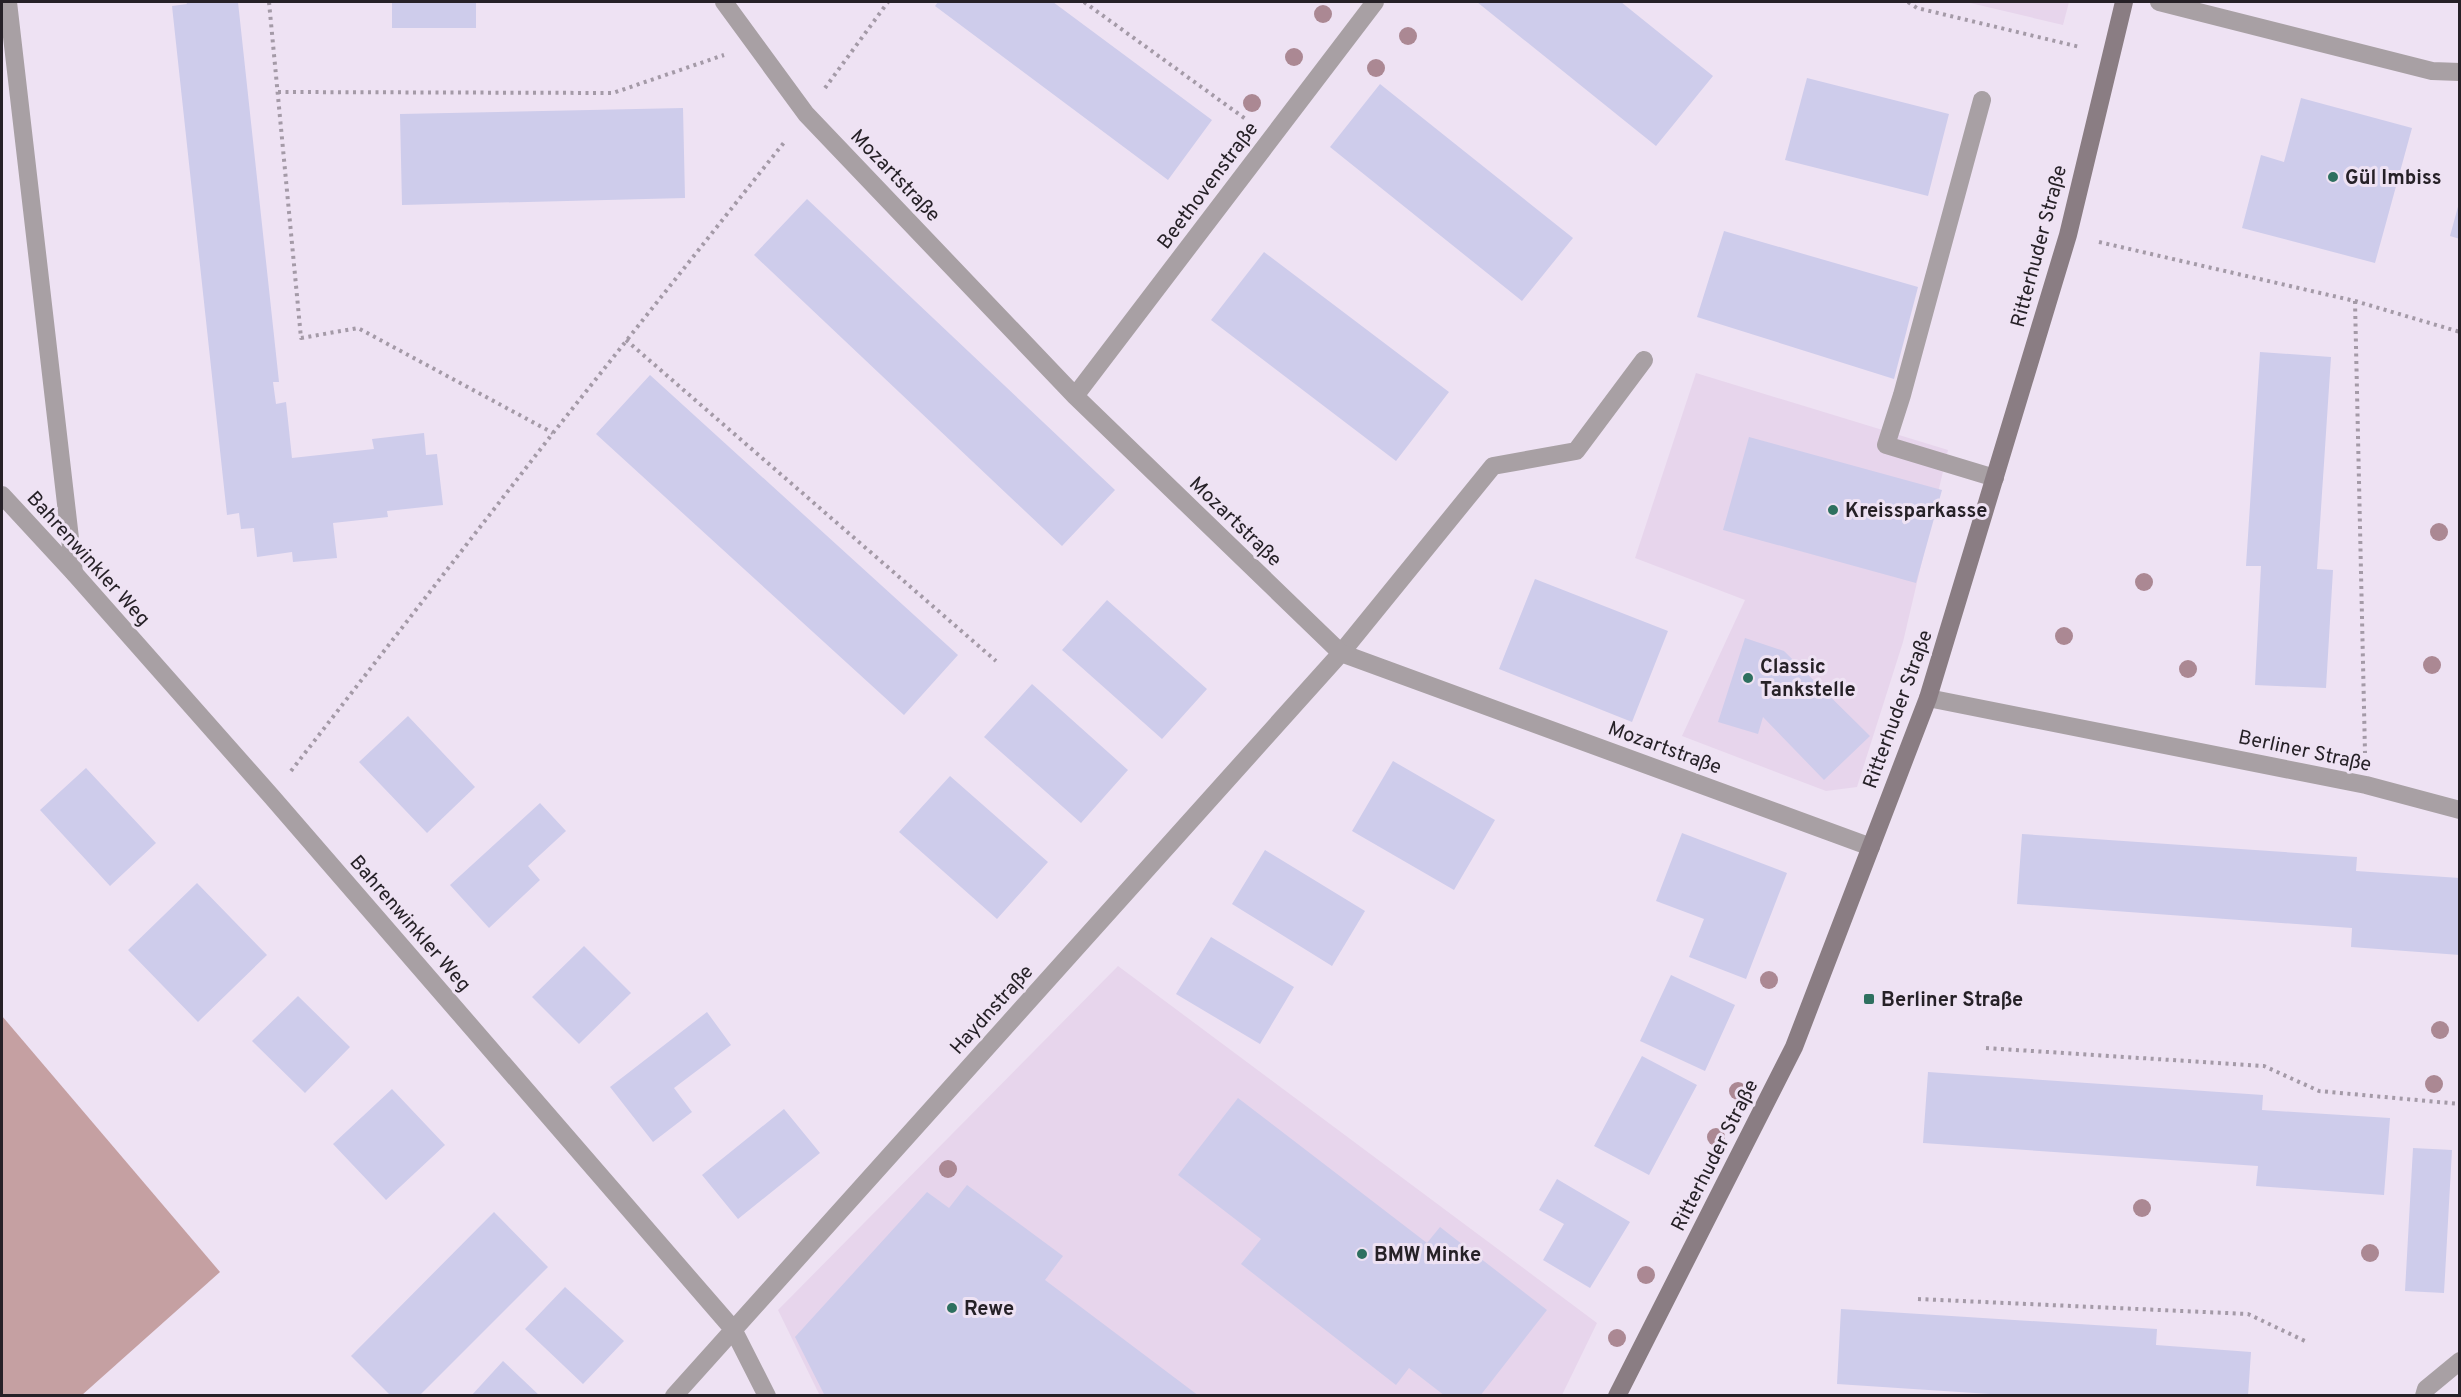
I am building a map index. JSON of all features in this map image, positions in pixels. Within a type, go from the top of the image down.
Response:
[{"type":"street","points":[[8,2],[74,573]]},
{"type":"street","name":"Mozartstraße","points":[[724,2],[806,114],[1075,396],[1341,653],[1871,847]]},
{"type":"street","name":"Beethovenstraße","points":[[1075,396],[1375,2]]},
{"type":"street","name":"Ritterhuder Straße","points":[[1617,1395],[1794,1047],[1928,698],[2068,235],[2124,2]]},
{"type":"street","points":[[2159,2],[2432,71],[2460,72]]},
{"type":"street","points":[[1982,100],[1902,395],[1886,445],[1995,478]]},
{"type":"street","name":"Haydnstraße","points":[[674,1395],[1341,653],[1493,466],[1576,451],[1644,360]]},
{"type":"street","name":"Bahrenwinkler Weg","points":[[2,495],[272,797],[733,1329],[767,1395]]},
{"type":"street","name":"Berliner Straße","points":[[1928,698],[2366,785],[2460,810]]},
{"type":"street","points":[[2424,1395],[2426,1389],[2460,1361]]},
{"type":"path","points":[[269,2],[301,338],[358,328],[553,433]]},
{"type":"path","points":[[272,797],[553,433],[806,114],[888,2]]},
{"type":"path","points":[[1084,2],[1272,138]]},
{"type":"path","points":[[1908,2],[1917,8],[2110,55]]},
{"type":"path","points":[[278,92],[613,93],[754,45]]},
{"type":"path","points":[[2068,235],[2355,301],[2460,332]]},
{"type":"path","points":[[2355,301],[2366,785]]},
{"type":"path","points":[[626,340],[996,661]]},
{"type":"path","points":[[1986,1048],[2264,1066],[2319,1090],[2460,1104]]},
{"type":"path","points":[[1918,1299],[2248,1314],[2305,1341]]},
{"type":"shaded area","points":[[1966,2],[2069,2],[2063,25]]},
{"type":"shaded area","points":[[1696,373],[1948,450],[1903,642],[1857,787],[1826,791],[1682,736],[1745,600],[1635,558]]},
{"type":"shaded area","points":[[1118,966],[1597,1323],[1562,1395],[820,1396],[778,1310]]},
{"type":"shaded area","points":[[2,1016],[220,1272],[82,1395],[2,1395]]},
{"type":"building","points":[[186,2],[238,2],[279,382],[273,382],[276,404],[286,402],[292,458],[374,449],[372,439],[424,433],[426,455],[437,454],[443,505],[387,511],[388,517],[333,523],[337,558],[293,562],[292,552],[257,557],[254,528],[241,529],[239,513],[227,515],[172,6],[187,4]]},
{"type":"building","points":[[392,2],[476,2],[476,28],[392,28]]},
{"type":"building","points":[[938,2],[1053,2],[1212,120],[1168,180],[935,6]]},
{"type":"building","points":[[1477,2],[1621,2],[1713,76],[1656,146]]},
{"type":"building","points":[[1807,78],[1949,114],[1928,196],[1785,160]]},
{"type":"building","points":[[1380,84],[1573,238],[1522,301],[1330,147]]},
{"type":"building","points":[[2301,98],[2412,128],[2375,263],[2242,228],[2261,155],[2284,162]]},
{"type":"building","points":[[683,108],[685,198],[402,205],[400,114]]},
{"type":"building","points":[[807,199],[1115,490],[1062,546],[754,255]]},
{"type":"building","points":[[2460,203],[2460,239],[2450,236]]},
{"type":"building","points":[[1724,231],[1918,287],[1894,379],[1697,317]]},
{"type":"building","points":[[1264,252],[1449,392],[1396,461],[1211,320]]},
{"type":"building","points":[[2260,352],[2331,357],[2317,569],[2333,570],[2326,688],[2255,685],[2261,566],[2246,566]]},
{"type":"building","points":[[650,375],[958,655],[904,715],[596,434]]},
{"type":"building","name":"Kreissparkasse","points":[[1749,437],[1942,490],[1916,583],[1723,530]]},
{"type":"building","points":[[1535,579],[1668,631],[1632,722],[1499,669]]},
{"type":"building","points":[[1107,600],[1207,689],[1162,739],[1062,650]]},
{"type":"building","points":[[1745,638],[1784,651],[1870,736],[1824,780],[1763,717],[1758,734],[1718,722]]},
{"type":"building","points":[[1032,684],[1128,770],[1081,823],[984,737]]},
{"type":"building","points":[[408,716],[475,787],[427,833],[359,762]]},
{"type":"building","points":[[1393,761],[1495,820],[1454,890],[1352,831]]},
{"type":"building","points":[[86,768],[156,843],[110,886],[40,810]]},
{"type":"building","points":[[950,776],[1048,862],[997,919],[899,832]]},
{"type":"building","points":[[540,803],[566,831],[528,866],[540,880],[489,928],[450,885]]},
{"type":"building","points":[[1682,833],[1787,873],[1746,979],[1689,957],[1704,919],[1656,901]]},
{"type":"building","points":[[2022,834],[2357,857],[2356,871],[2460,878],[2460,955],[2351,947],[2352,928],[2017,904]]},
{"type":"building","points":[[1265,850],[1365,911],[1332,966],[1232,904]]},
{"type":"building","points":[[197,883],[267,955],[198,1022],[128,950]]},
{"type":"building","points":[[1211,937],[1294,987],[1260,1044],[1176,994]]},
{"type":"building","points":[[584,946],[631,993],[579,1044],[532,997]]},
{"type":"building","points":[[1671,975],[1735,1005],[1705,1071],[1640,1041]]},
{"type":"building","points":[[298,996],[350,1047],[305,1093],[252,1041]]},
{"type":"building","points":[[707,1012],[731,1045],[674,1088],[692,1112],[653,1142],[610,1087]]},
{"type":"building","points":[[1642,1056],[1697,1085],[1649,1175],[1594,1146]]},
{"type":"building","points":[[1928,1072],[2263,1095],[2262,1110],[2390,1118],[2384,1195],[2256,1186],[2258,1166],[1923,1143]]},
{"type":"building","points":[[392,1089],[445,1145],[386,1200],[333,1144]]},
{"type":"building","name":"BMW Minke","points":[[1238,1098],[1427,1243],[1440,1227],[1547,1310],[1480,1396],[1445,1396],[1409,1368],[1396,1385],[1241,1264],[1261,1239],[1178,1175]]},
{"type":"building","points":[[784,1109],[820,1153],[738,1219],[702,1175]]},
{"type":"building","points":[[2413,1148],[2452,1150],[2444,1293],[2405,1291]]},
{"type":"building","points":[[1557,1179],[1630,1222],[1590,1288],[1543,1260],[1564,1224],[1539,1210]]},
{"type":"building","name":"Rewe","points":[[967,1185],[1063,1256],[1045,1280],[1199,1396],[825,1396],[795,1337],[927,1192],[949,1208]]},
{"type":"building","points":[[494,1212],[548,1267],[419,1396],[391,1396],[351,1356]]},
{"type":"building","points":[[565,1287],[624,1341],[583,1384],[525,1329]]},
{"type":"building","points":[[1841,1309],[2157,1329],[2156,1345],[2251,1352],[2248,1396],[2020,1396],[1837,1384]]},
{"type":"building","points":[[503,1361],[540,1396],[471,1396]]},
{"type":"place","name":"Gül Imbiss","points":[[2333,177]]},
{"type":"place","name":"Kreissparkasse","points":[[1833,510]]},
{"type":"place","name":"Classic Tankstelle","points":[[1748,678]]},
{"type":"place","name":"Berliner Straße","points":[[1869,999]]},
{"type":"place","name":"BMW Minke","points":[[1362,1254]]},
{"type":"place","name":"Rewe","points":[[952,1308]]}]
